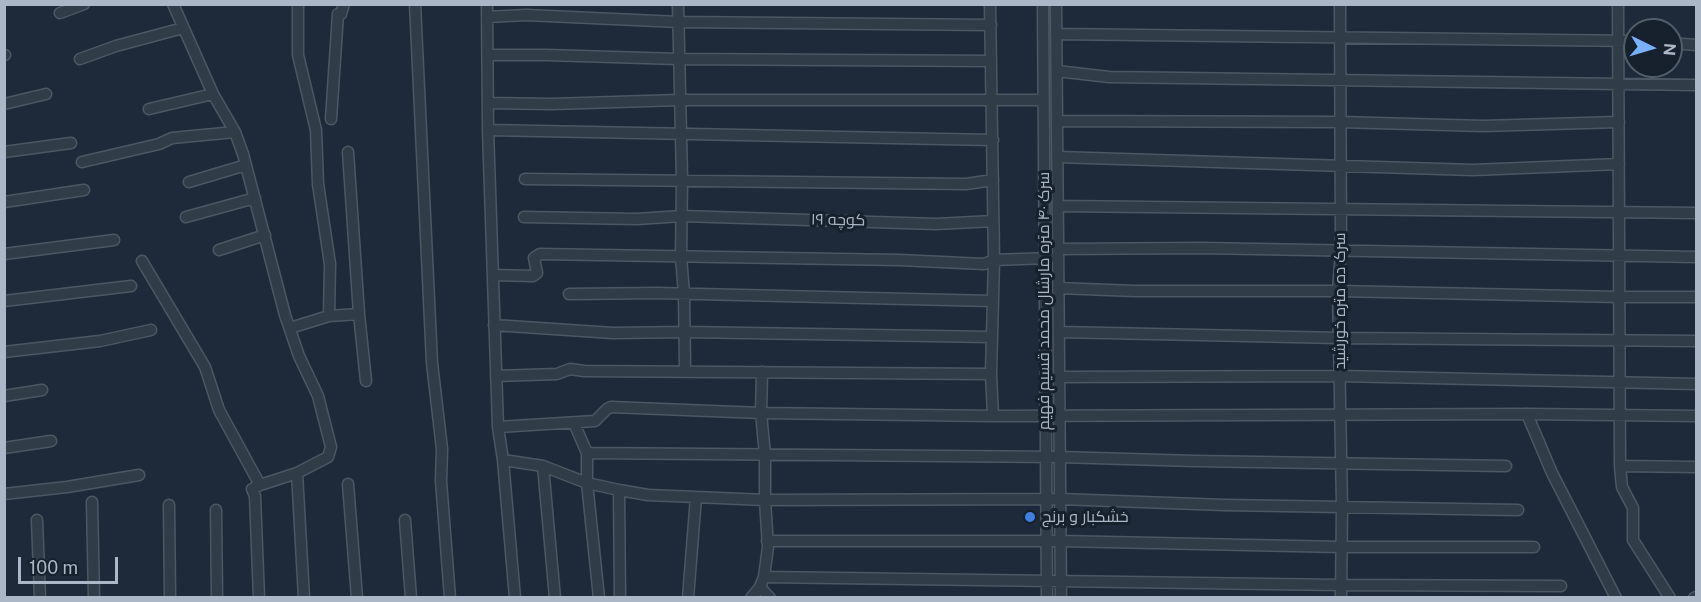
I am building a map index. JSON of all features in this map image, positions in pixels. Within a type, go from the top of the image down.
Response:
[{"type":"street","points":[[60,13],[84,4]]},
{"type":"street","points":[[173,4],[213,94],[235,132],[298,356],[318,396],[331,447],[328,457],[297,473],[252,489],[255,496],[259,597]]},
{"type":"street","points":[[298,4],[298,55],[316,130],[318,184],[330,264],[329,316]]},
{"type":"street","points":[[331,119],[338,14],[341,14],[344,4]]},
{"type":"street","points":[[415,4],[432,363],[442,449],[441,481],[450,597]]},
{"type":"street","points":[[487,4],[488,130],[498,427],[515,597]]},
{"type":"street","points":[[678,4],[682,180],[681,257],[685,370]]},
{"type":"street","points":[[990,4],[994,260],[991,337],[993,416]]},
{"type":"street","name":"سرک ۴۰ متره مارشال محمد قسیم فهیم","points":[[1043,4],[1047,597]]},
{"type":"street","name":"سرک ۴۰ متره مارشال محمد قسیم فهیم","points":[[1056,4],[1061,597]]},
{"type":"street","name":"سرک ده متره خورشید","points":[[1340,4],[1341,250],[1338,291],[1342,507],[1341,597]]},
{"type":"street","points":[[1618,4],[1620,466],[1622,487],[1633,508],[1633,540],[1670,597]]},
{"type":"street","points":[[487,17],[526,15],[679,22],[991,25]]},
{"type":"street","points":[[80,59],[116,46],[183,28]]},
{"type":"street","points":[[1056,34],[1623,40]]},
{"type":"street","points":[[488,55],[991,61]]},
{"type":"street","points":[[1057,71],[1110,77],[1696,85]]},
{"type":"street","points":[[4,104],[46,94]]},
{"type":"street","points":[[149,109],[213,94]]},
{"type":"street","points":[[488,104],[680,100],[1043,100]]},
{"type":"street","points":[[1057,121],[1340,122],[1483,126],[1619,122]]},
{"type":"street","points":[[488,130],[993,140]]},
{"type":"street","points":[[82,162],[159,144],[172,138],[235,132]]},
{"type":"street","points":[[4,152],[72,142]]},
{"type":"street","points":[[348,152],[366,381]]},
{"type":"street","points":[[1057,157],[1341,164],[1473,170],[1619,164]]},
{"type":"street","points":[[189,182],[246,165]]},
{"type":"street","points":[[525,179],[966,184],[993,180]]},
{"type":"street","points":[[4,202],[84,190]]},
{"type":"street","points":[[186,217],[255,198]]},
{"type":"street","points":[[1058,206],[1696,213]]},
{"type":"street","name":"کوچه ۱۹","points":[[524,217],[637,219],[682,216],[936,224],[993,220]]},
{"type":"street","points":[[219,250],[265,235]]},
{"type":"street","points":[[4,254],[114,240]]},
{"type":"street","points":[[493,275],[533,276],[537,273],[534,258],[540,254],[723,256],[984,264],[994,260],[1044,258],[1058,254],[1201,248],[1696,257]]},
{"type":"street","points":[[142,261],[205,367],[219,410],[260,485]]},
{"type":"street","points":[[4,302],[131,286]]},
{"type":"street","points":[[1058,288],[1135,291],[1338,291],[1696,297]]},
{"type":"street","points":[[568,294],[684,294],[992,301]]},
{"type":"street","points":[[290,328],[329,316],[359,314]]},
{"type":"street","points":[[494,325],[613,333],[991,337]]},
{"type":"street","points":[[4,352],[100,341],[151,330]]},
{"type":"street","points":[[1059,332],[1340,338],[1696,341]]},
{"type":"street","points":[[496,376],[556,374],[570,369],[584,371],[991,374]]},
{"type":"street","points":[[751,597],[764,576],[768,547],[765,455],[761,413],[762,372]]},
{"type":"street","points":[[1059,377],[1340,375],[1696,384]]},
{"type":"street","points":[[4,396],[42,390]]},
{"type":"street","points":[[498,427],[595,421],[612,407],[761,413],[993,416],[1527,414],[1696,416]]},
{"type":"street","points":[[1527,414],[1552,473],[1616,597]]},
{"type":"street","points":[[574,423],[587,453],[587,483],[599,597]]},
{"type":"street","points":[[4,448],[51,441]]},
{"type":"street","points":[[587,453],[1060,457],[1506,466]]},
{"type":"street","points":[[503,460],[543,466],[587,483],[648,495],[765,500],[1060,499],[1518,510]]},
{"type":"street","points":[[543,466],[555,597]]},
{"type":"street","points":[[1620,466],[1696,467]]},
{"type":"street","points":[[297,473],[304,597]]},
{"type":"street","points":[[4,494],[67,487],[139,475]]},
{"type":"street","points":[[348,484],[357,597]]},
{"type":"street","points":[[619,490],[620,597]]},
{"type":"street","points":[[688,597],[696,497]]},
{"type":"street","points":[[92,502],[94,597]]},
{"type":"street","points":[[169,505],[170,597]]},
{"type":"street","points":[[216,510],[217,597]]},
{"type":"street","points":[[37,520],[40,597]]},
{"type":"street","points":[[405,520],[411,597]]},
{"type":"street","points":[[767,541],[1060,541],[1341,547],[1534,547]]},
{"type":"street","points":[[764,576],[1561,586]]},
{"type":"street","points":[[759,587],[770,597]]},
{"type":"place","name":"خشکبار و برنج","points":[[1030,517]]}]
